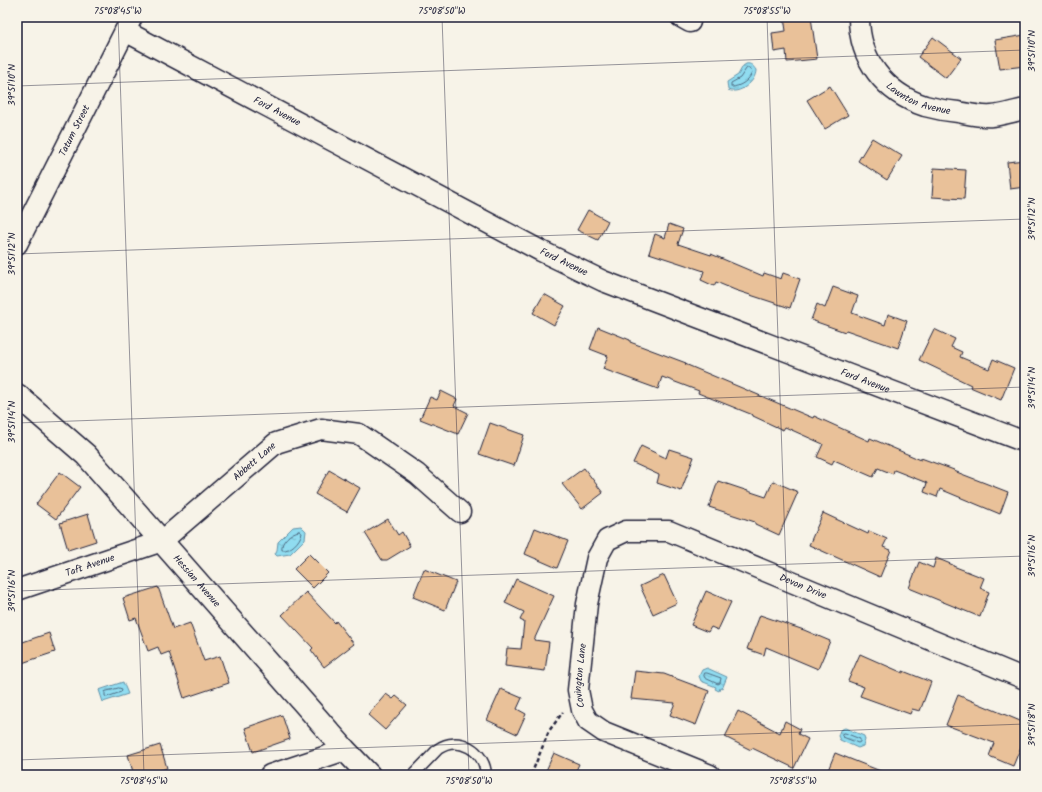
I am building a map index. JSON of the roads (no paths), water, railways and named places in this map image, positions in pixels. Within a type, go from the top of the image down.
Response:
[{"type":"main road","name":"Hessian Avenue","points":[[17,395],[86,455],[345,750],[369,775]]},
{"type":"street","name":"Lawnton Avenue","points":[[859,17],[863,47],[872,67],[886,84],[904,97],[925,106],[969,114],[992,116],[1025,109]]},
{"type":"street","name":"Tatum Street","points":[[17,244],[129,24]]},
{"type":"street","name":"Ford Avenue","points":[[129,24],[541,251],[603,280],[1025,442]]},
{"type":"street","name":"Abbett Lane","points":[[162,541],[276,443],[321,429],[359,434],[417,474],[460,512]]},
{"type":"street","name":"Devon Drive","points":[[594,568],[597,558],[607,540],[626,531],[669,531],[1025,679]]},
{"type":"street","name":"Taft Avenue","points":[[17,590],[162,541]]},
{"type":"street","name":"Covington Lane","points":[[594,568],[587,604],[578,690],[582,710],[588,722],[604,732],[710,775]]},
{"type":"street","points":[[270,775],[345,750]]},
{"type":"lane","points":[[413,775],[438,749],[442,746],[455,743],[467,746],[477,753],[482,760],[486,775]]},
{"type":"water","points":[[746,64],[751,64],[756,70],[753,79],[742,89],[737,91],[728,90],[727,82],[738,75],[743,66]]},
{"type":"water","points":[[301,526],[306,531],[305,539],[290,554],[277,556],[275,554],[278,542],[293,527]]},
{"type":"water","points":[[707,668],[727,677],[722,689],[720,688],[719,691],[715,689],[716,687],[701,681],[699,676],[702,670]]},
{"type":"water","points":[[123,682],[128,694],[103,702],[99,690]]},
{"type":"water","points":[[845,728],[864,736],[865,740],[863,746],[858,748],[840,740],[838,736],[840,730]]}]
